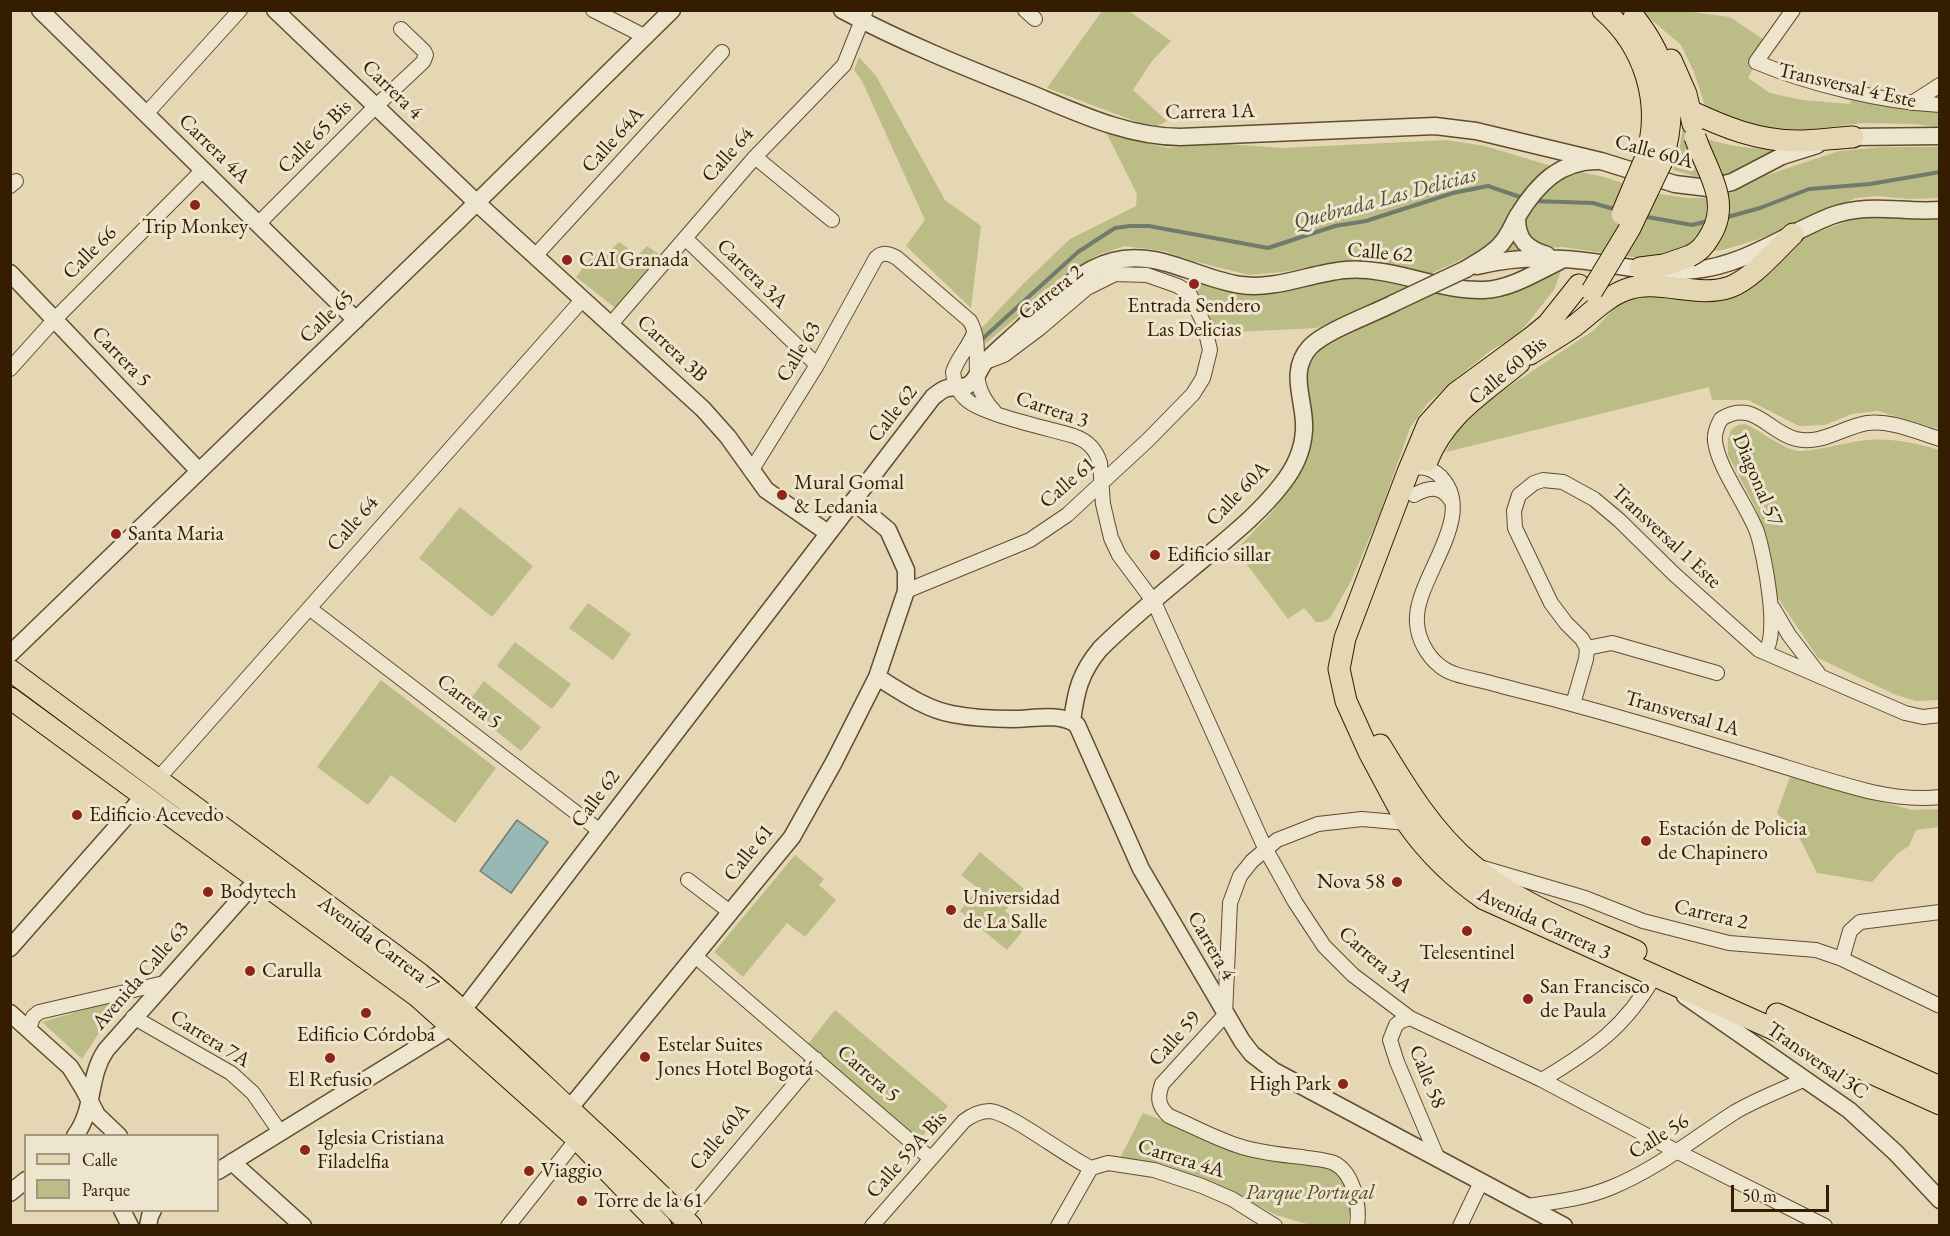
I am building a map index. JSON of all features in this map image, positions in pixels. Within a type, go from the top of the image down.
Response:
[{"type":"main road","points":[[1603,10],[1629,21],[1657,38],[1670,57],[1679,75],[1695,137],[1714,180],[1719,206],[1712,234],[1696,253],[1664,265],[1640,268]]},
{"type":"main road","name":"Calle 60 Bis","points":[[1372,745],[1353,685],[1350,664],[1352,654],[1433,446],[1455,416],[1566,321],[1586,288],[1630,228],[1654,159],[1667,144],[1671,109],[1667,82],[1655,48],[1648,36],[1629,21]]},
{"type":"main road","points":[[1690,111],[1729,129],[1773,139],[1797,141],[1853,137]]},
{"type":"main road","points":[[1530,354],[1570,329],[1624,290],[1649,286],[1711,290],[1727,288],[1739,282],[1793,234]]},
{"type":"main road","name":"Calle 60 Bis","points":[[1372,745],[1354,722],[1341,684],[1339,669],[1341,653],[1349,627],[1424,472],[1428,424],[1456,393],[1548,324],[1586,288]]},
{"type":"main road","name":"Avenida Carrera 7","points":[[10,670],[157,780],[400,983],[457,1018],[569,1109],[687,1221]]},
{"type":"main road","name":"Avenida Carrera 7","points":[[10,698],[144,796],[265,871]]},
{"type":"main road","name":"Avenida Carrera 3","points":[[1372,745],[1407,823],[1429,852],[1448,871],[1484,899],[1940,1104]]},
{"type":"main road","name":"Avenida Carrera 3","points":[[1372,745],[1430,820],[1471,865],[1500,885],[1539,908],[1940,1087]]},
{"type":"main road","name":"Avenida Carrera 7","points":[[457,1018],[661,1226]]},
{"type":"street","name":"Carrera 4A","points":[[40,10],[356,320]]},
{"type":"street","points":[[146,114],[240,10]]},
{"type":"street","name":"Carrera 4","points":[[275,10],[477,203]]},
{"type":"street","points":[[593,10],[646,37]]},
{"type":"street","name":"Calle 65","points":[[10,654],[477,203],[672,10]]},
{"type":"street","name":"Carrera 1A","points":[[842,10],[864,16],[928,52],[1088,117],[1144,135],[1180,137],[1435,126],[1476,131],[1601,161]]},
{"type":"street","name":"Transversal 4 Este","points":[[1793,10],[1756,62],[1852,91],[1912,103],[1940,105]]},
{"type":"street","name":"Calle 64","points":[[611,324],[755,157],[843,65],[864,16]]},
{"type":"street","name":"Calle 65 Bis","points":[[258,224],[425,59],[426,55],[421,47],[400,29]]},
{"type":"street","name":"Calle 64A","points":[[536,256],[722,52]]},
{"type":"street","points":[[1912,103],[1940,85]]},
{"type":"street","name":"Calle 60A","points":[[1072,721],[1077,687],[1090,661],[1112,637],[1247,522],[1273,496],[1291,472],[1302,444],[1304,429],[1298,374],[1301,362],[1311,346],[1326,336],[1466,269],[1502,243],[1537,189],[1552,176],[1572,163],[1601,161],[1675,184],[1708,188],[1732,182],[1782,156],[1853,137],[1940,136]]},
{"type":"street","points":[[755,157],[832,220]]},
{"type":"street","name":"Calle 66","points":[[10,369],[55,319],[203,170]]},
{"type":"street","name":"Carrera 3B","points":[[477,203],[719,425],[766,490],[828,533]]},
{"type":"street","name":"Calle 60A","points":[[1466,269],[1513,260],[1556,258],[1685,272],[1739,260],[1832,216],[1889,207],[1940,210]]},
{"type":"street","points":[[1517,219],[1518,234],[1522,242],[1536,252],[1556,258]]},
{"type":"street","name":"Carrera 3A","points":[[684,238],[817,365]]},
{"type":"street","name":"Calle 63","points":[[751,471],[817,365],[876,258],[882,254],[886,253],[897,258],[952,305],[970,321],[974,333]]},
{"type":"street","name":"Calle 62","points":[[225,1167],[457,1018],[933,398],[947,388],[971,383],[986,361],[1060,292],[1091,270],[1112,261],[1137,257],[1245,285],[1280,282],[1346,270],[1365,270],[1461,288],[1484,290],[1513,283],[1556,258]]},
{"type":"street","name":"Carrera 5","points":[[10,273],[199,471]]},
{"type":"street","name":"Carrera 2","points":[[986,361],[1004,355],[1088,288],[1115,274],[1147,274],[1178,286],[1189,293],[1204,324],[1210,350]]},
{"type":"street","name":"Calle 64","points":[[157,780],[583,299]]},
{"type":"street","points":[[957,387],[953,372],[974,333]]},
{"type":"street","name":"Carrera 3","points":[[974,333],[977,376],[981,395],[995,413]]},
{"type":"street","name":"Calle 61","points":[[906,591],[1030,540],[1067,516],[1193,394],[1203,378],[1210,350]]},
{"type":"street","name":"Carrera 3","points":[[957,387],[968,401],[995,413],[1084,440],[1097,454],[1102,484]]},
{"type":"street","name":"Diagonal 57","points":[[1764,652],[1770,645],[1771,639],[1769,600],[1763,558],[1757,531],[1720,459],[1715,442],[1720,419],[1726,415],[1740,413],[1757,417],[1797,440],[1824,438],[1863,424],[1879,422],[1940,439]]},
{"type":"street","points":[[1424,472],[1448,489],[1452,503]]},
{"type":"street","name":"Transversal 1 Este","points":[[1587,648],[1551,603],[1515,528],[1514,511],[1519,495],[1533,483],[1542,480],[1563,482],[1594,499],[1747,640],[1764,652],[1905,713],[1923,717],[1940,715]]},
{"type":"street","name":"Carrera 3A","points":[[1102,484],[1106,520],[1119,555],[1154,602],[1265,848],[1295,902],[1324,946],[1353,975],[1410,1018],[1542,1080],[1825,1226]]},
{"type":"street","points":[[1413,495],[1434,488],[1446,493],[1452,503]]},
{"type":"street","name":"Calle 61","points":[[569,1109],[792,837],[834,762],[877,677],[906,591],[906,570],[892,537],[881,523],[853,501]]},
{"type":"street","name":"Transversal 1A","points":[[1452,503],[1451,517],[1442,551],[1418,611],[1417,622],[1424,645],[1435,661],[1450,672],[1573,704],[1864,790],[1909,799],[1940,797]]},
{"type":"street","name":"Diagonal 57","points":[[1769,600],[1789,635],[1820,675]]},
{"type":"street","name":"Carrera 5","points":[[309,608],[600,831]]},
{"type":"street","points":[[1573,704],[1587,648],[1611,643],[1718,673]]},
{"type":"street","points":[[877,677],[916,700],[949,714],[988,718],[1056,718],[1072,721]]},
{"type":"street","name":"Carrera 4","points":[[1072,721],[1081,731],[1141,869],[1226,1015],[1252,1054],[1274,1071],[1564,1226]]},
{"type":"street","points":[[10,948],[144,796]]},
{"type":"street","name":"Calle 59","points":[[1357,1226],[1358,1211],[1354,1193],[1347,1177],[1338,1166],[1325,1160],[1241,1147],[1169,1116],[1159,1102],[1158,1094],[1162,1084],[1226,1015],[1230,903],[1240,876],[1252,861],[1277,840],[1318,824],[1362,819],[1407,823]]},
{"type":"street","name":"Carrera 2","points":[[1471,865],[1584,898],[1643,921],[1719,940],[1753,946],[1816,950],[1842,959],[1940,1006]]},
{"type":"street","name":"Avenida Calle 63","points":[[80,1133],[86,1119],[95,1071],[100,1059],[133,1017],[265,871]]},
{"type":"street","points":[[688,880],[730,912]]},
{"type":"street","points":[[1842,959],[1850,931],[1860,922],[1940,912]]},
{"type":"street","name":"Carrera 5","points":[[695,956],[930,1158]]},
{"type":"street","points":[[1542,1080],[1588,1052],[1616,1029],[1634,1008],[1655,975]]},
{"type":"street","name":"Transversal 3C","points":[[1655,975],[1849,1110],[1876,1133],[1940,1200]]},
{"type":"street","points":[[29,1029],[33,1017],[39,1012],[164,983]]},
{"type":"street","points":[[10,1013],[70,1067],[97,1115],[117,1134]]},
{"type":"street","name":"Carrera 7A","points":[[133,1017],[231,1073],[253,1093],[280,1132]]},
{"type":"street","name":"Calle 58","points":[[1410,1018],[1396,1025],[1391,1032],[1390,1040],[1396,1062],[1438,1159]]},
{"type":"street","name":"Calle 60A","points":[[687,1221],[816,1059]]},
{"type":"street","name":"Calle 56","points":[[1526,1206],[1571,1200],[1609,1189],[1678,1152],[1736,1112],[1805,1079]]},
{"type":"street","name":"Carrera 4A","points":[[975,1114],[992,1111],[1001,1114],[1065,1155],[1091,1167],[1108,1163],[1154,1170],[1202,1186],[1232,1199],[1275,1226]]},
{"type":"street","name":"Calle 59A Bis","points":[[872,1226],[964,1121],[975,1114]]},
{"type":"street","points":[[508,1226],[577,1139]]},
{"type":"street","points":[[225,1167],[303,1226]]},
{"type":"street","points":[[1058,1226],[1091,1167]]},
{"type":"street","points":[[10,1193],[24,1182]]},
{"type":"street","points":[[1460,1226],[1481,1182]]},
{"type":"street","points":[[123,1212],[129,1226]]},
{"type":"green space","points":[[1102,11],[1129,11],[1171,41],[1152,61],[1133,90],[1167,121],[1153,128],[1047,88]]},
{"type":"green space","points":[[1641,11],[1685,11],[1730,17],[1767,42],[1748,78],[1770,93],[1802,100],[1850,104],[1852,97],[1939,111],[1939,127],[1864,123],[1788,132],[1768,131],[1707,112],[1694,72],[1681,45]]},
{"type":"green space","points":[[859,57],[876,76],[945,200],[981,226],[971,308],[906,246],[925,220],[862,81],[854,70]]},
{"type":"green space","points":[[1686,109],[1687,133],[1733,145],[1779,148],[1729,177],[1701,178],[1673,170],[1679,152]]},
{"type":"green space","points":[[1107,134],[1168,148],[1213,143],[1283,148],[1446,140],[1485,146],[1548,165],[1604,177],[1653,193],[1687,198],[1710,198],[1733,192],[1764,176],[1839,151],[1884,147],[1939,147],[1939,198],[1908,199],[1877,196],[1856,198],[1759,239],[1723,250],[1640,258],[1562,247],[1514,250],[1469,256],[1430,274],[1392,266],[1360,263],[1249,275],[1163,251],[1125,246],[1100,254],[1079,266],[986,343],[976,334],[1070,239],[1136,206],[1137,194]]},
{"type":"green space","points":[[1862,216],[1939,219],[1939,429],[1878,411],[1852,414],[1825,425],[1799,426],[1748,400],[1712,400],[1709,387],[1446,452],[1457,429],[1471,415],[1501,392],[1594,330],[1618,304],[1638,297],[1724,295],[1796,240]]},
{"type":"green space","points":[[619,242],[638,255],[647,246],[665,258],[618,310],[576,277],[594,253],[603,258]]},
{"type":"green space","points":[[1563,266],[1554,290],[1517,336],[1490,351],[1455,379],[1427,404],[1410,428],[1380,513],[1352,579],[1330,618],[1316,622],[1304,608],[1288,619],[1236,550],[1272,512],[1293,483],[1304,460],[1306,381],[1310,363],[1321,349],[1436,290],[1468,295]]},
{"type":"green space","points":[[1342,276],[1380,279],[1409,286],[1376,304],[1317,328],[1213,333],[1209,313],[1196,292],[1202,284],[1241,295],[1277,292]]},
{"type":"green space","points":[[1745,424],[1786,447],[1799,451],[1876,440],[1903,442],[1939,450],[1939,700],[1916,701],[1896,695],[1818,658],[1776,595],[1757,511],[1728,455],[1728,439],[1731,430],[1738,425]]},
{"type":"green space","points":[[460,507],[533,566],[492,617],[419,558]]},
{"type":"green space","points":[[588,603],[631,634],[613,660],[569,628]]},
{"type":"green space","points":[[515,642],[571,684],[552,709],[497,666]]},
{"type":"green space","points":[[381,680],[496,768],[455,823],[391,775],[368,805],[317,767]]},
{"type":"green space","points":[[484,681],[541,727],[521,751],[465,706]]},
{"type":"green space","points":[[1790,777],[1912,810],[1939,809],[1939,827],[1916,830],[1909,846],[1898,853],[1872,882],[1817,873],[1800,839],[1777,813]]},
{"type":"green space","points":[[980,852],[1024,889],[1005,911],[1025,928],[1007,950],[960,911],[978,888],[961,875]]},
{"type":"green space","points":[[795,855],[824,879],[819,885],[836,900],[805,937],[787,923],[743,977],[714,952]]},
{"type":"green space","points":[[121,999],[82,1059],[42,1022]]},
{"type":"green space","points":[[835,1010],[948,1106],[920,1139],[808,1044]]},
{"type":"green space","name":"Parque Portugal","points":[[1143,1113],[1252,1154],[1329,1166],[1344,1182],[1352,1205],[1348,1224],[1314,1226],[1276,1215],[1224,1188],[1120,1158]]},
{"type":"water","points":[[517,820],[548,842],[511,893],[480,871]]},
{"type":"waterway","name":"Quebrada Las Delicias","points":[[1724,218],[1760,208],[1809,189],[1870,184],[1940,172]]},
{"type":"waterway","name":"Quebrada Las Delicias","points":[[980,341],[1078,252],[1115,228],[1149,226],[1268,248],[1335,226],[1366,221],[1453,193],[1488,186],[1523,198]]},
{"type":"waterway","name":"Quebrada Las Delicias","points":[[1533,201],[1593,203],[1617,210]]},
{"type":"waterway","name":"Quebrada Las Delicias","points":[[1642,216],[1692,225],[1708,221]]},
{"type":"place","name":"Trip Monkey","points":[[195,205]]},
{"type":"place","name":"CAI Granada","points":[[567,260]]},
{"type":"place","name":"Entrada Sendero Las Delicias","points":[[1194,284]]},
{"type":"place","name":"Mural Gomal & Ledania","points":[[782,495]]},
{"type":"place","name":"Santa Maria","points":[[116,534]]},
{"type":"place","name":"Edificio sillar","points":[[1155,555]]},
{"type":"place","name":"Edificio Acevedo","points":[[77,815]]},
{"type":"place","name":"Estación de Policia de Chapinero","points":[[1646,841]]},
{"type":"place","name":"Nova 58","points":[[1397,882]]},
{"type":"place","name":"Bodytech","points":[[208,892]]},
{"type":"place","name":"Universidad de La Salle","points":[[951,910]]},
{"type":"place","name":"Telesentinel","points":[[1467,931]]},
{"type":"place","name":"Carulla","points":[[250,971]]},
{"type":"place","name":"San Francisco de Paula","points":[[1528,999]]},
{"type":"place","name":"Edificio Córdoba","points":[[366,1013]]},
{"type":"place","name":"Estelar Suites Jones Hotel Bogotá","points":[[645,1057]]},
{"type":"place","name":"El Refusio","points":[[330,1058]]},
{"type":"place","name":"High Park","points":[[1343,1084]]},
{"type":"place","name":"Iglesia Cristiana Filadelfia","points":[[305,1150]]},
{"type":"place","name":"Viaggio","points":[[529,1171]]},
{"type":"place","name":"Torre de la 61","points":[[582,1201]]}]
